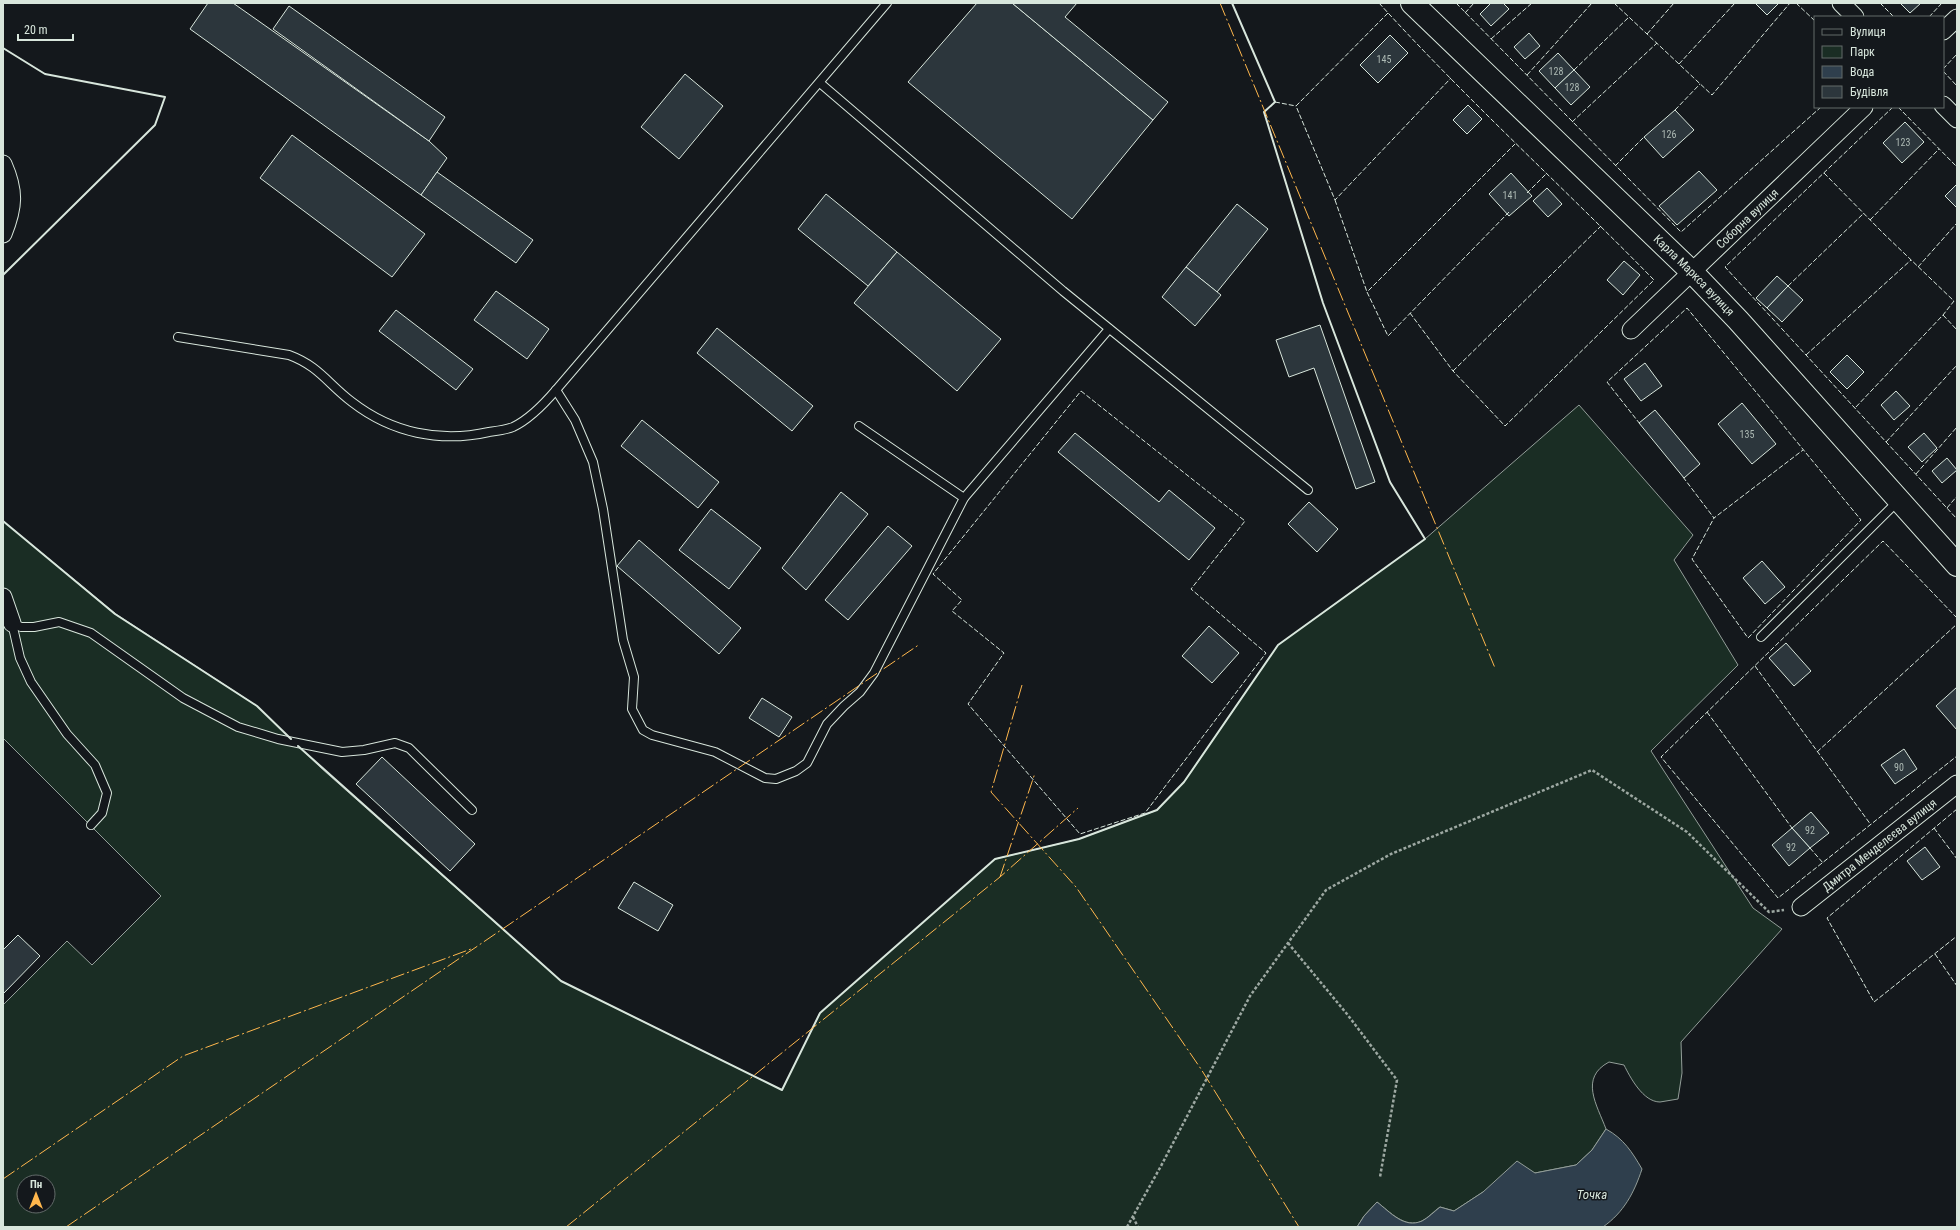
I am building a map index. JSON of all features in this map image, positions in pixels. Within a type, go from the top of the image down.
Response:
[{"type":"street","name":"Карла Маркса вулиця","points":[[1412,3],[1692,273],[1738,320],[1957,565]]},
{"type":"street","points":[[1841,3],[1854,16]]},
{"type":"street","points":[[1944,30],[1957,18]]},
{"type":"street","points":[[1944,106],[1957,119]]},
{"type":"street","name":"Соборна вулиця","points":[[1631,330],[1863,108]]},
{"type":"street","points":[[3,164],[11,182],[12,208],[3,234]]},
{"type":"street","points":[[3,597],[12,623]]},
{"type":"street","name":"Дмитра Менделєєва вулиця","points":[[1801,907],[1957,784]]},
{"type":"lane","points":[[178,337],[289,355],[304,361],[318,370],[351,402],[379,420],[429,436],[449,437],[477,435],[512,427],[538,410],[556,390],[887,3]]},
{"type":"lane","points":[[820,83],[1109,329],[1308,490]]},
{"type":"lane","points":[[556,390],[575,420],[593,462],[603,509],[623,640],[634,677],[632,709],[637,722],[643,730],[652,735],[715,752],[765,778],[776,779],[796,771],[807,763],[827,724],[860,692],[874,673],[964,498],[1109,329]]},
{"type":"lane","points":[[859,426],[964,498]]},
{"type":"lane","points":[[1761,637],[1899,500]]},
{"type":"lane","points":[[12,623],[21,627],[34,627],[59,622],[91,633],[183,698],[238,727],[278,739],[342,752],[364,750],[395,743],[409,748],[472,810]]},
{"type":"lane","points":[[12,623],[20,658],[31,682],[68,734],[95,765],[107,793],[102,813],[91,825]]},
{"type":"path","points":[[1127,1227],[1161,1166],[1250,996],[1326,890],[1391,854],[1592,770],[1687,832],[1769,912],[1801,907]]},
{"type":"path","points":[[1288,943],[1397,1080],[1380,1177]]},
{"type":"path","points":[[1133,1216],[1138,1227]]},
{"type":"green space","points":[[1579,405],[1693,535],[1674,560],[1738,665],[1651,751],[1753,908],[1782,929],[1681,1042],[1682,1073],[1678,1099],[1660,1102],[1648,1098],[1638,1088],[1624,1065],[1609,1062],[1600,1068],[1592,1084],[1595,1101],[1606,1129],[1592,1150],[1576,1165],[1535,1173],[1483,1192],[1454,1211],[1440,1207],[1424,1220],[1416,1223],[1404,1221],[1392,1215],[1377,1202],[1364,1216],[1357,1227],[3,1227],[3,1005],[67,941],[92,965],[161,896],[3,738],[3,521],[116,614],[257,706],[321,768],[561,981],[782,1090],[820,1013],[995,859],[1079,839],[1157,810],[1184,782],[1278,645],[1425,539]]},
{"type":"water","name":"Точка","points":[[1606,1129],[1618,1137],[1627,1146],[1642,1169],[1632,1194],[1617,1215],[1603,1227],[1357,1227],[1364,1216],[1377,1202],[1392,1215],[1409,1223],[1422,1221],[1440,1207],[1454,1211],[1483,1192],[1517,1161],[1535,1173],[1576,1165],[1592,1150]]},
{"type":"building","points":[[208,3],[233,3],[429,141],[447,158],[421,195],[190,29]]},
{"type":"building","points":[[977,3],[1012,3],[1153,120],[1072,219],[908,82]]},
{"type":"building","points":[[1012,3],[1077,3],[1065,17],[1168,102],[1153,120]]},
{"type":"building","points":[[1491,3],[1503,3],[1509,9],[1491,26],[1480,14]]},
{"type":"building","points":[[1755,3],[1779,3],[1767,15]]},
{"type":"building","points":[[1900,3],[1921,3],[1910,13]]},
{"type":"building","points":[[289,6],[445,117],[429,141],[273,29]]},
{"type":"building","points":[[1529,33],[1540,46],[1525,59],[1514,47]]},
{"type":"building","points":[[1390,35],[1408,53],[1378,83],[1360,65]]},
{"type":"building","points":[[1558,53],[1574,70],[1555,88],[1539,71]]},
{"type":"building","points":[[1574,70],[1590,87],[1571,105],[1555,88]]},
{"type":"building","points":[[685,74],[723,106],[679,159],[641,127]]},
{"type":"building","points":[[1468,105],[1482,119],[1467,134],[1453,120]]},
{"type":"building","points":[[1675,110],[1694,130],[1663,158],[1644,137]]},
{"type":"building","points":[[1905,122],[1924,142],[1902,163],[1883,143]]},
{"type":"building","points":[[292,135],[425,234],[392,277],[260,178]]},
{"type":"building","points":[[1699,171],[1717,190],[1677,225],[1659,206]]},
{"type":"building","points":[[437,172],[533,240],[516,263],[421,195]]},
{"type":"building","points":[[1511,173],[1532,196],[1509,216],[1489,194]]},
{"type":"building","points":[[1957,184],[1957,208],[1945,196]]},
{"type":"building","points":[[1547,188],[1562,204],[1548,217],[1533,201]]},
{"type":"building","points":[[826,194],[897,252],[868,286],[798,229]]},
{"type":"building","points":[[1237,204],[1268,229],[1217,292],[1186,267]]},
{"type":"building","points":[[897,252],[1001,339],[957,391],[854,303]]},
{"type":"building","points":[[1624,261],[1640,275],[1623,295],[1607,280]]},
{"type":"building","points":[[1186,267],[1221,295],[1195,326],[1162,297]]},
{"type":"building","points":[[1777,276],[1788,286],[1767,308],[1756,298]]},
{"type":"building","points":[[1788,286],[1803,300],[1782,322],[1767,308]]},
{"type":"building","points":[[496,291],[549,329],[527,359],[474,320]]},
{"type":"building","points":[[396,310],[473,369],[456,390],[379,331]]},
{"type":"building","points":[[1320,325],[1375,482],[1356,489],[1314,368],[1289,377],[1276,340]]},
{"type":"building","points":[[717,328],[813,406],[792,431],[697,353]]},
{"type":"building","points":[[1847,355],[1864,372],[1847,389],[1830,372]]},
{"type":"building","points":[[1645,363],[1662,386],[1641,401],[1624,379]]},
{"type":"building","points":[[1896,391],[1910,406],[1894,420],[1881,405]]},
{"type":"building","points":[[1742,403],[1776,444],[1752,464],[1718,424]]},
{"type":"building","points":[[1655,410],[1700,464],[1684,478],[1639,423]]},
{"type":"building","points":[[642,420],[719,482],[698,508],[621,446]]},
{"type":"building","points":[[1075,433],[1159,502],[1169,490],[1215,528],[1189,560],[1058,452]]},
{"type":"building","points":[[1924,433],[1937,448],[1922,462],[1908,447]]},
{"type":"building","points":[[1947,458],[1957,470],[1942,483],[1932,471]]},
{"type":"building","points":[[841,492],[868,514],[806,590],[782,568]]},
{"type":"building","points":[[1309,502],[1338,529],[1317,552],[1288,524]]},
{"type":"building","points":[[711,509],[761,548],[729,589],[679,550]]},
{"type":"building","points":[[888,526],[912,546],[848,620],[825,600]]},
{"type":"building","points":[[639,540],[741,628],[719,654],[617,566]]},
{"type":"building","points":[[1762,561],[1785,587],[1765,604],[1743,578]]},
{"type":"building","points":[[1209,626],[1239,653],[1212,683],[1182,656]]},
{"type":"building","points":[[1786,643],[1811,671],[1794,686],[1769,658]]},
{"type":"building","points":[[1957,687],[1957,730],[1936,706]]},
{"type":"building","points":[[762,698],[792,717],[779,737],[749,718]]},
{"type":"building","points":[[1904,749],[1917,769],[1895,784],[1881,765]]},
{"type":"building","points":[[382,757],[475,844],[450,871],[356,784]]},
{"type":"building","points":[[1811,812],[1829,833],[1810,848],[1792,828]]},
{"type":"building","points":[[1792,828],[1810,848],[1789,866],[1772,845]]},
{"type":"building","points":[[1925,847],[1940,867],[1922,880],[1907,861]]},
{"type":"building","points":[[634,882],[673,905],[658,931],[618,908]]},
{"type":"building","points":[[18,935],[40,956],[3,994],[3,950]]},
{"type":"fence","points":[[1379,3],[1446,74],[1654,280],[1505,426],[1453,371],[1410,313]]},
{"type":"fence","points":[[1456,3],[1681,232],[1820,108]]},
{"type":"fence","points":[[1465,13],[1474,3]]},
{"type":"fence","points":[[1491,39],[1532,3]]},
{"type":"fence","points":[[1527,75],[1592,3]]},
{"type":"fence","points":[[1614,3],[1712,95],[1790,3]]},
{"type":"fence","points":[[1647,34],[1674,3]]},
{"type":"fence","points":[[1679,64],[1735,3]]},
{"type":"fence","points":[[1796,3],[1814,20]]},
{"type":"fence","points":[[1880,3],[1893,16]]},
{"type":"fence","points":[[1930,16],[1942,3]]},
{"type":"fence","points":[[1388,13],[1296,106],[1335,200],[1451,78]]},
{"type":"fence","points":[[1574,70],[1629,17]]},
{"type":"fence","points":[[1572,122],[1657,43]]},
{"type":"fence","points":[[1944,68],[1957,54]]},
{"type":"fence","points":[[1944,72],[1957,86]]},
{"type":"fence","points":[[1675,110],[1700,84]]},
{"type":"fence","points":[[1275,102],[1296,106]]},
{"type":"fence","points":[[1892,108],[1725,267],[1957,519]]},
{"type":"fence","points":[[1899,108],[1957,167]]},
{"type":"fence","points":[[1615,166],[1644,137]]},
{"type":"fence","points":[[1509,212],[1388,336],[1367,292],[1515,144]]},
{"type":"fence","points":[[1870,220],[1939,149]]},
{"type":"fence","points":[[1824,173],[1883,233],[1954,301],[1943,315],[1855,408]]},
{"type":"fence","points":[[1527,193],[1546,174]]},
{"type":"fence","points":[[1335,200],[1367,292]]},
{"type":"fence","points":[[1788,286],[1864,213]]},
{"type":"fence","points":[[1918,267],[1957,223]]},
{"type":"fence","points":[[1453,371],[1601,226]]},
{"type":"fence","points":[[1806,355],[1911,260]]},
{"type":"fence","points":[[1640,424],[1607,382],[1687,308],[1861,520],[1748,638],[1692,559],[1714,518]]},
{"type":"fence","points":[[1943,315],[1957,330]]},
{"type":"fence","points":[[1886,442],[1957,365]]},
{"type":"fence","points":[[1081,391],[1245,521],[1191,589],[1266,653],[1145,813],[1080,834],[968,704],[1004,653],[952,611],[962,600],[933,574],[1081,391]]},
{"type":"fence","points":[[1916,474],[1957,427]]},
{"type":"fence","points":[[1683,477],[1714,518],[1803,450]]},
{"type":"fence","points":[[1947,508],[1957,496]]},
{"type":"fence","points":[[1957,618],[1883,541],[1661,757],[1778,898],[1957,756]]},
{"type":"fence","points":[[1817,752],[1957,624]]},
{"type":"fence","points":[[1755,666],[1871,825]]},
{"type":"fence","points":[[1707,712],[1792,828]]},
{"type":"fence","points":[[1957,809],[1827,918],[1874,1002],[1957,936]]},
{"type":"fence","points":[[1934,828],[1957,859]]},
{"type":"fence","points":[[1810,848],[1823,863]]},
{"type":"fence","points":[[1935,954],[1957,986]]},
{"type":"wall","points":[[298,746],[561,981],[782,1090],[820,1013],[995,859],[1079,839],[1157,810],[1184,782],[1278,645],[1425,539],[1390,482],[1323,303],[1264,112],[1275,102],[1232,3]]},
{"type":"wall","points":[[3,48],[45,74],[165,97],[155,125],[3,275]]},
{"type":"wall","points":[[3,521],[115,614],[257,706],[291,739]]},
{"type":"power","points":[[1220,3],[1495,668]]},
{"type":"power","points":[[66,1227],[920,644]]},
{"type":"power","points":[[1022,685],[991,792],[1076,887],[1201,1069],[1299,1227]]},
{"type":"power","points":[[1000,877],[1035,773]]},
{"type":"power","points":[[566,1227],[1000,877],[1078,808]]},
{"type":"power","points":[[3,1179],[183,1056],[471,949]]}]
